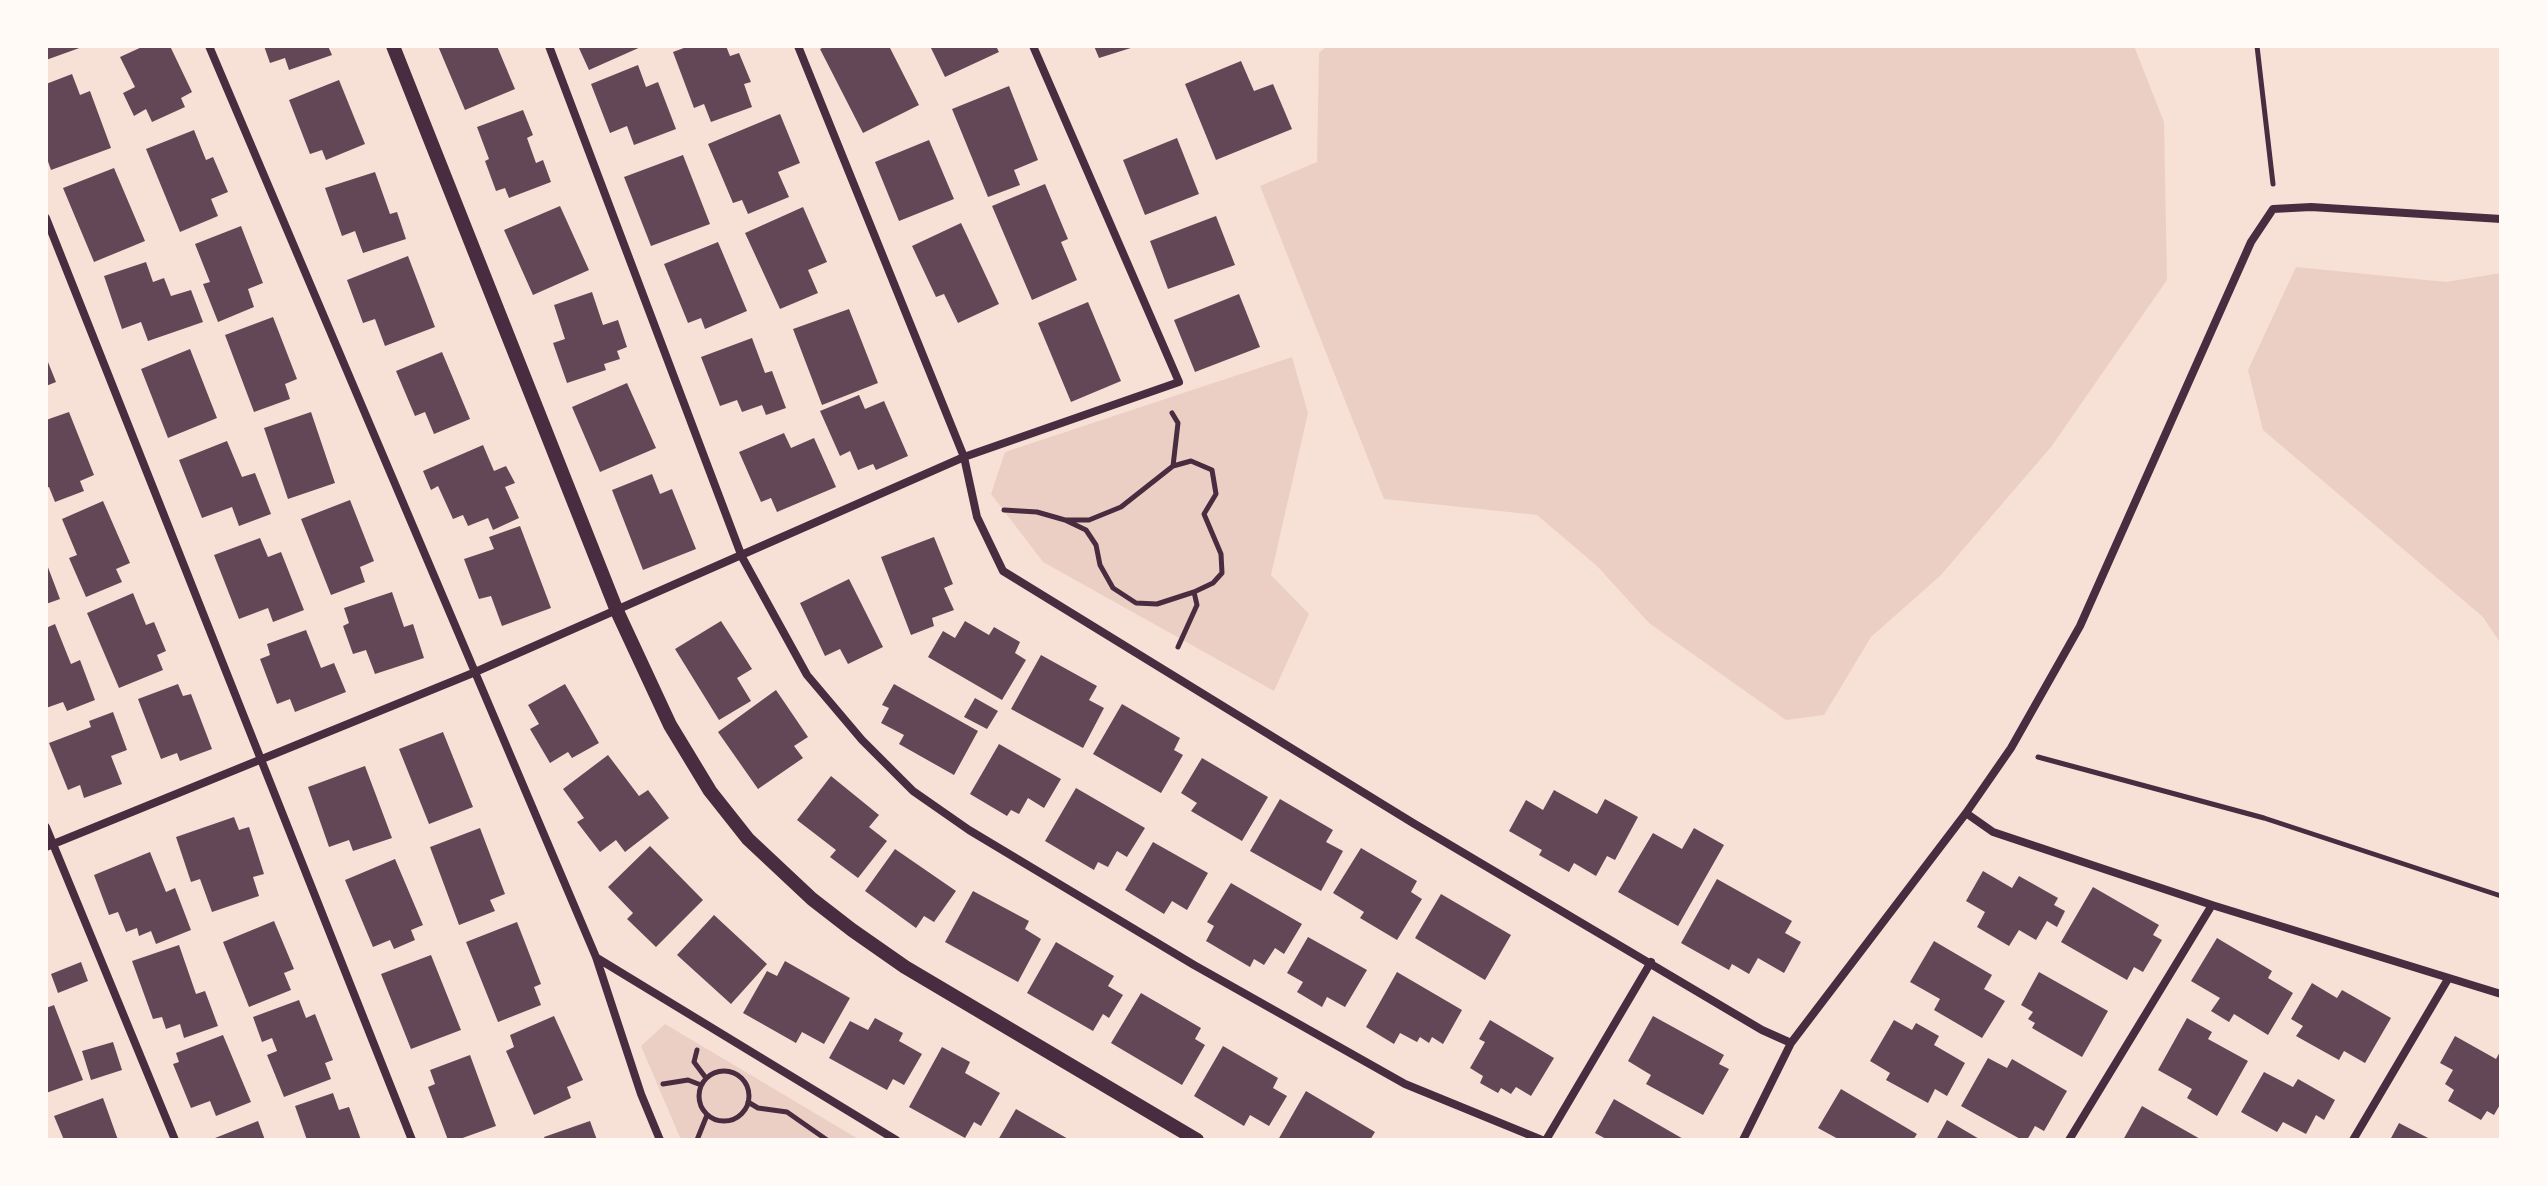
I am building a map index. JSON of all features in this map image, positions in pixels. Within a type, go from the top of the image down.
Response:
[{"type":"street","points":[[209,46],[596,957],[641,1094],[660,1140]]},
{"type":"street","points":[[393,46],[617,611],[670,725],[710,791],[748,839],[812,899],[905,967],[1197,1140]]},
{"type":"street","points":[[549,46],[742,557],[807,675],[862,740],[913,791],[969,830],[1194,965],[1405,1084],[1544,1140],[1651,962]]},
{"type":"street","points":[[798,46],[964,457],[977,517],[1003,571],[1413,823],[1762,1030],[1791,1043]]},
{"type":"street","points":[[50,846],[473,673],[964,457],[1179,382],[1033,46]]},
{"type":"street","points":[[1743,1140],[1791,1043],[1966,813],[2011,748],[2080,626],[2251,242],[2273,209],[2311,207],[2501,219]]},
{"type":"street","points":[[46,218],[412,1140]]},
{"type":"street","points":[[1966,813],[1993,832],[2212,905],[2501,994]]},
{"type":"street","points":[[46,827],[50,846],[175,1140]]},
{"type":"street","points":[[2069,1140],[2212,905]]},
{"type":"street","points":[[596,957],[896,1140]]},
{"type":"street","points":[[2353,1140],[2448,979]]},
{"type":"path","points":[[2257,46],[2273,176],[2273,209]]},
{"type":"path","points":[[1157,389],[1178,423],[1173,466]]},
{"type":"path","points":[[977,517],[1008,509],[1037,512],[1086,530],[1096,545],[1100,565],[1113,588],[1136,603],[1157,604],[1194,592],[1213,583],[1222,573],[1221,554],[1204,514],[1216,494],[1212,470],[1191,461],[1173,466],[1121,507],[1089,520],[1065,520]]},
{"type":"path","points":[[1186,629],[1197,605],[1194,592]]},
{"type":"path","points":[[2011,748],[2058,765],[2264,818],[2501,896]]},
{"type":"path","points":[[721,1070],[738,1074],[748,1086],[748,1102],[746,1109],[733,1120],[717,1120],[707,1114],[699,1102],[699,1094],[706,1078],[721,1070]]},
{"type":"path","points":[[748,1102],[758,1108],[787,1112],[827,1140]]},
{"type":"path","points":[[697,1140],[707,1114]]},
{"type":"shaded area","points":[[1327,46],[2134,46],[2164,122],[2167,280],[2051,447],[1941,575],[1871,637],[1824,715],[1786,720],[1649,623],[1597,566],[1537,515],[1384,499],[1260,186],[1317,162],[1319,53]]},
{"type":"shaded area","points":[[2296,267],[2446,282],[2501,273],[2501,644],[2483,617],[2263,430],[2248,370]]},
{"type":"shaded area","points":[[1292,357],[1308,413],[1271,575],[1309,614],[1274,691],[1043,562],[991,494],[1005,452]]},
{"type":"shaded area","points":[[665,1024],[860,1140],[681,1140],[641,1046]]},
{"type":"building","points":[[46,46],[85,46],[46,60]]},
{"type":"building","points":[[144,46],[170,46],[192,92],[181,98],[185,107],[152,122],[146,109],[134,116],[123,93],[135,87],[120,57]]},
{"type":"building","points":[[264,46],[328,46],[332,55],[289,70],[285,58],[270,63]]},
{"type":"building","points":[[438,46],[497,46],[515,89],[465,110]]},
{"type":"building","points":[[578,46],[643,46],[589,70]]},
{"type":"building","points":[[689,46],[726,46],[730,56],[739,53],[751,82],[744,84],[752,107],[711,122],[704,104],[694,108],[673,52]]},
{"type":"building","points":[[826,46],[889,46],[919,105],[863,133],[820,49]]},
{"type":"building","points":[[930,46],[996,46],[999,52],[945,77]]},
{"type":"building","points":[[1094,46],[1134,46],[1134,47],[1099,58]]},
{"type":"building","points":[[1241,61],[1254,91],[1273,84],[1292,129],[1216,160],[1185,84]]},
{"type":"building","points":[[638,65],[646,87],[658,82],[676,129],[634,145],[627,126],[610,133],[591,84]]},
{"type":"building","points":[[72,74],[80,95],[90,91],[111,148],[51,170],[46,156],[46,84]]},
{"type":"building","points":[[339,80],[365,144],[326,160],[322,150],[310,154],[289,100]]},
{"type":"building","points":[[1009,86],[1038,160],[1014,170],[1020,185],[988,197],[952,109]]},
{"type":"building","points":[[523,110],[533,135],[527,138],[536,163],[543,160],[551,182],[509,198],[505,188],[496,191],[477,127]]},
{"type":"building","points":[[780,114],[800,163],[778,172],[789,197],[748,214],[742,200],[733,203],[708,144]]},
{"type":"building","points":[[194,130],[206,160],[213,157],[228,192],[211,199],[218,216],[180,232],[146,149]]},
{"type":"building","points":[[1177,138],[1199,194],[1145,215],[1123,160]]},
{"type":"building","points":[[929,140],[954,199],[899,221],[875,162]]},
{"type":"building","points":[[683,155],[710,224],[651,246],[624,177]]},
{"type":"building","points":[[114,168],[145,241],[94,262],[63,188]]},
{"type":"building","points":[[375,172],[390,214],[397,212],[406,239],[363,253],[355,231],[342,236],[325,188]]},
{"type":"building","points":[[1045,184],[1068,239],[1061,242],[1077,280],[1032,300],[992,206]]},
{"type":"building","points":[[560,206],[589,270],[533,295],[504,230]]},
{"type":"building","points":[[803,207],[827,262],[808,270],[818,293],[780,309],[745,233]]},
{"type":"building","points":[[1216,216],[1235,265],[1168,289],[1150,241]]},
{"type":"building","points":[[961,223],[999,304],[958,323],[944,294],[936,297],[912,246]]},
{"type":"building","points":[[241,226],[263,283],[248,289],[254,307],[218,322],[203,284],[210,282],[195,244]]},
{"type":"building","points":[[718,242],[747,311],[705,329],[701,318],[688,323],[664,264]]},
{"type":"building","points":[[408,256],[435,327],[385,346],[375,319],[363,323],[347,280]]},
{"type":"building","points":[[146,262],[153,282],[164,278],[171,296],[191,290],[203,322],[148,341],[141,322],[122,329],[104,276]]},
{"type":"building","points":[[592,292],[603,325],[618,320],[627,347],[617,351],[620,359],[604,364],[606,370],[567,383],[553,343],[565,339],[554,305]]},
{"type":"building","points":[[1239,294],[1260,347],[1195,372],[1174,320]]},
{"type":"building","points":[[1088,302],[1121,381],[1071,402],[1038,323]]},
{"type":"building","points":[[849,309],[878,383],[822,405],[793,329]]},
{"type":"building","points":[[273,317],[297,379],[285,384],[290,399],[254,412],[225,335]]},
{"type":"building","points":[[752,338],[765,373],[772,371],[786,408],[766,415],[762,405],[742,412],[737,400],[720,406],[701,357]]},
{"type":"building","points":[[190,349],[217,418],[168,438],[141,369]]},
{"type":"building","points":[[442,352],[470,419],[434,434],[425,412],[415,416],[396,371]]},
{"type":"building","points":[[46,357],[56,382],[46,386]]},
{"type":"building","points":[[627,383],[656,448],[600,472],[572,407]]},
{"type":"building","points":[[859,395],[865,409],[884,401],[908,456],[876,470],[873,464],[858,470],[850,451],[840,456],[820,411]]},
{"type":"building","points":[[69,412],[94,475],[80,481],[84,491],[55,502],[49,487],[46,488],[46,420]]},
{"type":"building","points":[[311,412],[335,483],[288,499],[264,428]]},
{"type":"building","points":[[784,433],[791,448],[814,438],[836,487],[777,512],[771,498],[761,502],[739,452]]},
{"type":"building","points":[[227,441],[242,477],[255,473],[271,514],[239,526],[232,507],[202,518],[179,460]]},
{"type":"building","points":[[483,445],[494,471],[506,466],[515,483],[505,487],[519,518],[493,530],[488,518],[468,526],[463,515],[453,519],[438,486],[431,490],[423,471]]},
{"type":"building","points":[[652,474],[660,494],[672,489],[696,549],[643,570],[612,490]]},
{"type":"building","points":[[350,500],[374,561],[360,567],[365,582],[331,595],[301,519]]},
{"type":"building","points":[[103,501],[130,563],[116,569],[122,582],[86,597],[69,558],[77,555],[62,519]]},
{"type":"building","points":[[520,526],[551,608],[502,626],[491,596],[479,599],[464,559],[494,549],[489,537]]},
{"type":"building","points":[[934,537],[953,584],[944,588],[954,610],[932,618],[934,626],[911,635],[881,557]]},
{"type":"building","points":[[260,538],[268,557],[281,552],[304,610],[273,622],[268,608],[239,619],[214,555]]},
{"type":"building","points":[[46,562],[60,599],[46,604]]},
{"type":"building","points":[[849,579],[883,647],[848,664],[840,649],[825,656],[800,603]]},
{"type":"building","points":[[392,592],[404,627],[413,624],[424,658],[375,674],[366,650],[353,654],[343,626],[349,623],[344,608]]},
{"type":"building","points":[[133,593],[146,625],[154,622],[166,651],[157,655],[163,670],[119,688],[87,613]]},
{"type":"building","points":[[721,621],[752,669],[737,678],[751,701],[719,720],[675,649]]},
{"type":"building","points":[[965,621],[989,635],[994,627],[1020,642],[1015,653],[1026,660],[1002,700],[928,657],[943,631],[955,638]]},
{"type":"building","points":[[55,624],[71,664],[80,660],[95,700],[67,711],[63,702],[46,708],[46,628]]},
{"type":"building","points":[[306,630],[321,668],[334,663],[346,692],[295,712],[290,699],[277,704],[260,659],[270,655],[267,644]]},
{"type":"building","points":[[1041,655],[1097,686],[1089,700],[1104,708],[1083,748],[1011,709]]},
{"type":"building","points":[[178,684],[183,696],[191,694],[212,749],[180,761],[177,753],[161,759],[138,699]]},
{"type":"building","points":[[565,684],[599,743],[572,758],[568,752],[550,763],[530,729],[539,724],[528,705]]},
{"type":"building","points":[[894,684],[978,731],[954,775],[899,744],[904,735],[881,723],[889,708],[882,705]]},
{"type":"building","points":[[776,690],[808,737],[794,746],[803,758],[758,789],[718,732]]},
{"type":"building","points":[[975,698],[998,711],[987,729],[964,717]]},
{"type":"building","points":[[1122,704],[1180,738],[1174,750],[1183,755],[1161,793],[1093,754]]},
{"type":"building","points":[[113,712],[127,750],[111,756],[122,784],[84,798],[80,785],[68,790],[49,743],[91,727],[89,721]]},
{"type":"building","points":[[443,732],[473,807],[429,824],[399,749]]},
{"type":"building","points":[[999,744],[1061,779],[1044,808],[1028,798],[1019,814],[1011,810],[1007,816],[970,794]]},
{"type":"building","points":[[608,755],[639,796],[648,790],[669,818],[625,852],[616,840],[600,852],[577,822],[584,818],[563,789]]},
{"type":"building","points":[[1202,758],[1268,797],[1242,841],[1191,811],[1197,803],[1181,793]]},
{"type":"building","points":[[365,766],[392,838],[353,851],[349,840],[329,847],[308,787]]},
{"type":"building","points":[[831,776],[879,815],[869,827],[887,841],[858,878],[830,857],[836,850],[797,820]]},
{"type":"building","points":[[1076,788],[1145,828],[1127,857],[1117,851],[1108,867],[1098,862],[1094,870],[1045,841]]},
{"type":"building","points":[[1554,790],[1597,814],[1605,799],[1638,817],[1615,860],[1607,856],[1596,876],[1574,863],[1569,872],[1539,855],[1542,850],[1509,831],[1526,800],[1543,810]]},
{"type":"building","points":[[1280,799],[1333,830],[1326,842],[1343,851],[1321,891],[1250,851]]},
{"type":"building","points":[[234,817],[239,830],[249,827],[264,874],[253,877],[259,896],[212,912],[200,879],[191,882],[176,837]]},
{"type":"building","points":[[480,828],[505,894],[490,900],[495,911],[459,925],[430,847]]},
{"type":"building","points":[[1694,828],[1724,845],[1678,926],[1618,892],[1653,833],[1682,849]]},
{"type":"building","points":[[1153,842],[1208,873],[1187,910],[1172,901],[1164,914],[1125,890]]},
{"type":"building","points":[[650,846],[703,900],[656,947],[627,919],[633,913],[608,887]]},
{"type":"building","points":[[1361,848],[1417,881],[1411,892],[1422,899],[1397,940],[1360,918],[1364,912],[1333,893]]},
{"type":"building","points":[[895,849],[956,891],[934,922],[924,916],[916,928],[865,891]]},
{"type":"building","points":[[150,852],[166,892],[175,888],[191,930],[156,944],[151,931],[139,936],[137,928],[126,932],[118,912],[109,915],[94,875]]},
{"type":"building","points":[[395,859],[423,925],[411,930],[415,940],[394,949],[390,940],[373,947],[345,880]]},
{"type":"building","points":[[1983,871],[2012,888],[2019,876],[2058,898],[2054,905],[2065,911],[2057,927],[2047,921],[2036,940],[2019,930],[2009,946],[1977,927],[1985,912],[1966,901]]},
{"type":"building","points":[[1717,879],[1792,921],[1785,933],[1801,942],[1784,973],[1758,958],[1749,974],[1732,964],[1729,970],[1681,943]]},
{"type":"building","points":[[1231,883],[1302,924],[1284,954],[1275,948],[1264,965],[1254,959],[1250,967],[1206,941],[1214,926],[1207,922]]},
{"type":"building","points":[[2093,887],[2159,925],[2153,935],[2162,940],[2143,972],[2134,967],[2127,980],[2061,942]]},
{"type":"building","points":[[973,891],[1029,921],[1025,929],[1041,939],[1018,982],[945,942]]},
{"type":"building","points":[[1441,894],[1511,935],[1485,980],[1415,938]]},
{"type":"building","points":[[714,915],[767,964],[731,1004],[677,955]]},
{"type":"building","points":[[274,921],[294,969],[284,973],[291,990],[249,1007],[223,942]]},
{"type":"building","points":[[517,922],[541,984],[534,987],[541,1005],[498,1022],[466,942]]},
{"type":"building","points":[[1308,937],[1367,970],[1345,1007],[1327,997],[1322,1007],[1297,992],[1303,982],[1287,973]]},
{"type":"building","points":[[2217,938],[2272,971],[2268,978],[2293,993],[2268,1035],[2234,1014],[2229,1022],[2211,1011],[2220,998],[2191,981]]},
{"type":"building","points":[[1934,941],[1992,975],[1984,989],[2005,1001],[1982,1038],[1934,1010],[1940,999],[1910,982]]},
{"type":"building","points":[[1056,942],[1114,976],[1108,986],[1123,995],[1109,1018],[1103,1014],[1093,1031],[1027,993]]},
{"type":"building","points":[[179,945],[196,994],[205,991],[218,1026],[184,1038],[180,1024],[166,1029],[162,1017],[153,1019],[132,961]]},
{"type":"building","points":[[431,955],[461,1030],[411,1049],[381,974]]},
{"type":"building","points":[[785,961],[850,998],[824,1044],[802,1032],[796,1043],[743,1013],[767,971],[777,976]]},
{"type":"building","points":[[81,962],[88,981],[58,993],[51,974]]},
{"type":"building","points":[[1397,972],[1462,1010],[1443,1044],[1432,1037],[1429,1043],[1420,1037],[1417,1042],[1400,1033],[1394,1044],[1366,1027]]},
{"type":"building","points":[[2039,972],[2108,1011],[2082,1057],[2032,1028],[2035,1023],[2028,1019],[2033,1012],[2021,1005]]},
{"type":"building","points":[[2312,983],[2337,998],[2342,990],[2391,1018],[2365,1063],[2344,1051],[2339,1060],[2296,1036],[2303,1026],[2291,1019]]},
{"type":"building","points":[[1141,993],[1201,1028],[1195,1039],[1205,1045],[1182,1085],[1111,1043]]},
{"type":"building","points":[[299,1000],[306,1018],[315,1014],[333,1060],[325,1063],[331,1079],[284,1097],[267,1055],[277,1051],[272,1038],[262,1042],[253,1017]]},
{"type":"building","points":[[54,1005],[83,1080],[46,1093],[46,1008]]},
{"type":"building","points":[[554,1016],[583,1080],[567,1087],[571,1098],[534,1115],[506,1051],[514,1047],[510,1035]]},
{"type":"building","points":[[1653,1016],[1724,1055],[1719,1064],[1729,1069],[1703,1115],[1646,1084],[1651,1075],[1628,1061]]},
{"type":"building","points":[[875,1018],[903,1033],[899,1041],[922,1054],[904,1085],[893,1079],[887,1090],[829,1058],[850,1021],[868,1030]]},
{"type":"building","points":[[2187,1018],[2212,1032],[2208,1039],[2248,1061],[2217,1116],[2187,1098],[2192,1089],[2158,1070]]},
{"type":"building","points":[[1490,1020],[1554,1058],[1531,1096],[1516,1087],[1511,1094],[1501,1088],[1498,1093],[1480,1083],[1483,1076],[1470,1068],[1485,1042],[1479,1039]]},
{"type":"building","points":[[1894,1020],[1912,1030],[1916,1023],[1939,1036],[1934,1045],[1965,1063],[1947,1096],[1935,1089],[1928,1103],[1886,1080],[1890,1073],[1870,1061]]},
{"type":"building","points":[[223,1035],[251,1102],[216,1116],[210,1101],[191,1108],[173,1064],[179,1062],[176,1053]]},
{"type":"building","points":[[2455,1036],[2496,1059],[2501,1050],[2501,1103],[2494,1115],[2487,1111],[2481,1120],[2448,1101],[2454,1090],[2445,1084],[2453,1070],[2440,1063]]},
{"type":"building","points":[[113,1042],[122,1070],[91,1080],[82,1051]]},
{"type":"building","points":[[1223,1046],[1278,1078],[1273,1088],[1287,1096],[1269,1126],[1250,1115],[1244,1126],[1194,1096]]},
{"type":"building","points":[[942,1047],[970,1062],[965,1073],[1000,1093],[981,1126],[974,1122],[965,1138],[909,1107]]},
{"type":"building","points":[[470,1055],[496,1126],[457,1140],[448,1140],[428,1087],[435,1084],[430,1070]]},
{"type":"building","points":[[1988,1058],[2007,1068],[2012,1059],[2067,1091],[2044,1131],[2035,1126],[2027,1140],[2022,1140],[1961,1106]]},
{"type":"building","points":[[2264,1072],[2293,1087],[2298,1079],[2335,1100],[2324,1120],[2316,1115],[2306,1134],[2283,1122],[2277,1132],[2241,1112]]},
{"type":"building","points":[[1841,1089],[1917,1134],[1913,1140],[1840,1140],[1818,1128]]},
{"type":"building","points":[[1306,1091],[1375,1132],[1370,1140],[1278,1140]]},
{"type":"building","points":[[333,1093],[339,1110],[349,1107],[361,1140],[307,1140],[295,1106]]},
{"type":"building","points":[[103,1098],[118,1140],[64,1140],[54,1116]]},
{"type":"building","points":[[1614,1099],[1685,1140],[1608,1140],[1595,1133]]},
{"type":"building","points":[[2142,1106],[2202,1140],[2123,1140]]},
{"type":"building","points":[[1016,1109],[1070,1140],[998,1140]]},
{"type":"building","points":[[1947,1120],[1981,1140],[1936,1140]]},
{"type":"building","points":[[258,1121],[265,1140],[210,1140]]},
{"type":"building","points":[[590,1121],[597,1140],[545,1140],[544,1137]]},
{"type":"building","points":[[2399,1123],[2432,1140],[2390,1140]]}]
